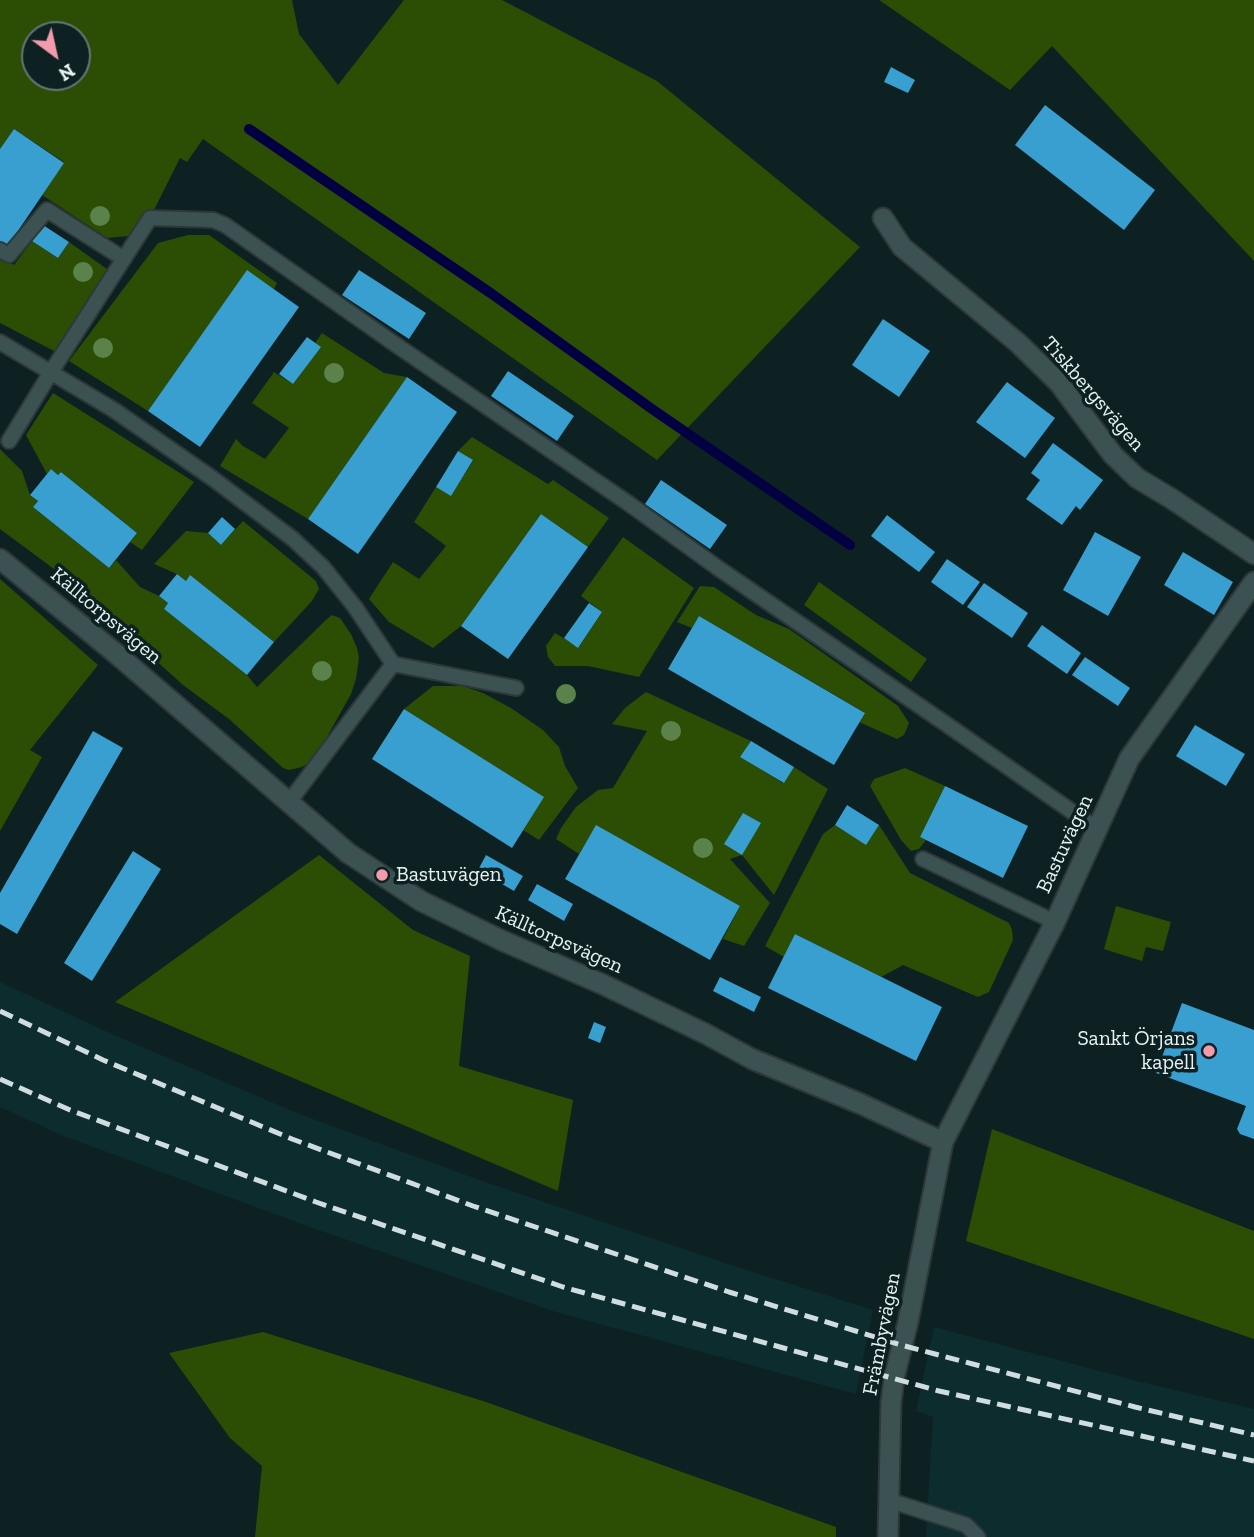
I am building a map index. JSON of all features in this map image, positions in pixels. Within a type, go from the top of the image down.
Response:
[{"type":"street","name":"Tiskbergsvägen","points":[[883,218],[902,247],[1018,343],[1059,383],[1113,455],[1136,478],[1254,554]]},
{"type":"street","name":"Källtorpsvägen","points":[[0,559],[113,651],[348,853],[421,901],[501,940],[602,984],[752,1059],[943,1142]]},
{"type":"street","name":"Bastuvägen","points":[[943,1142],[1055,922],[1129,759],[1254,582]]},
{"type":"street","name":"Främbyvägen","points":[[888,1537],[889,1431],[894,1378],[908,1322],[943,1142]]},
{"type":"lane","points":[[0,250],[9,255],[47,210],[124,259]]},
{"type":"lane","points":[[9,441],[150,218],[213,220],[225,225],[1097,829]]},
{"type":"lane","points":[[0,342],[125,418],[212,478],[293,539],[332,578],[393,664],[516,688]]},
{"type":"lane","points":[[289,802],[393,664]]},
{"type":"lane","points":[[923,859],[1055,922]]},
{"type":"lane","points":[[888,1500],[966,1525],[978,1537]]},
{"type":"shaded area","points":[[0,982],[114,1035],[302,1115],[482,1181],[873,1310],[856,1394],[556,1312],[307,1226],[61,1135],[0,1107]]},
{"type":"shaded area","points":[[934,1327],[1254,1409],[1254,1537],[926,1537],[933,1417],[916,1411]]},
{"type":"green space","points":[[0,0],[292,0],[299,34],[338,85],[404,0],[502,0],[657,81],[860,247],[657,460],[203,139],[187,162],[180,158],[139,235],[107,238],[42,195],[64,162],[14,129],[0,149]]},
{"type":"green space","points":[[879,0],[1254,0],[1254,261],[1052,46],[1010,90]]},
{"type":"green space","points":[[188,235],[209,235],[277,283],[274,289],[247,271],[148,411],[69,361],[158,243]]},
{"type":"green space","points":[[32,241],[58,258],[69,242],[107,269],[56,352],[0,323],[0,256],[14,265]]},
{"type":"green space","points":[[322,333],[384,373],[407,377],[308,519],[220,466],[236,439],[265,459],[289,428],[252,403],[274,372],[293,384],[320,347],[315,343]]},
{"type":"green space","points":[[53,393],[194,482],[142,550],[130,542],[137,533],[61,472],[58,475],[51,469],[47,474],[26,435]]},
{"type":"green space","points":[[472,437],[548,484],[553,480],[609,518],[588,547],[541,514],[461,626],[433,648],[389,622],[369,599],[393,562],[419,579],[446,546],[414,522],[436,487],[451,495],[473,461],[458,451]]},
{"type":"green space","points":[[0,449],[22,471],[30,495],[38,501],[33,507],[109,568],[116,560],[140,587],[168,603],[164,609],[247,675],[257,687],[327,619],[332,615],[340,618],[357,648],[359,658],[356,679],[351,694],[314,760],[302,767],[289,770],[283,768],[229,719],[183,685],[58,572],[0,529]]},
{"type":"green space","points":[[243,521],[316,581],[319,589],[312,601],[274,642],[190,576],[186,581],[154,564],[186,531],[208,533],[221,545]]},
{"type":"green space","points":[[623,537],[694,588],[639,677],[588,666],[555,666],[548,657],[546,646],[555,633],[579,647],[602,612],[581,596]]},
{"type":"green space","points":[[0,579],[98,665],[30,750],[42,757],[0,831]]},
{"type":"green space","points":[[819,582],[927,659],[911,682],[804,605]]},
{"type":"green space","points":[[700,586],[714,587],[756,615],[789,629],[898,706],[909,723],[904,735],[897,739],[859,722],[864,712],[699,616],[692,628],[677,622]]},
{"type":"green space","points":[[433,686],[463,686],[483,693],[543,730],[559,747],[565,766],[578,788],[539,840],[523,830],[543,797],[404,709]]},
{"type":"green space","points":[[646,692],[751,741],[741,757],[783,783],[794,767],[828,789],[774,895],[742,855],[730,859],[770,903],[744,946],[723,939],[740,906],[596,826],[579,854],[556,839],[576,807],[598,790],[613,788],[647,731],[612,724],[625,708]]},
{"type":"green space","points":[[905,768],[945,786],[920,837],[926,840],[919,849],[911,851],[901,840],[870,786],[874,779]]},
{"type":"green space","points":[[835,825],[866,844],[879,825],[910,873],[1009,923],[1013,940],[989,992],[978,997],[903,965],[881,977],[795,934],[784,957],[765,946],[823,834]]},
{"type":"green space","points":[[319,855],[413,930],[470,956],[459,1066],[573,1100],[558,1191],[115,1002]]},
{"type":"green space","points":[[1116,906],[1171,922],[1163,951],[1146,947],[1142,961],[1104,949]]},
{"type":"green space","points":[[992,1129],[1254,1231],[1254,1339],[966,1241]]},
{"type":"green space","points":[[263,1332],[486,1402],[836,1527],[836,1537],[255,1537],[262,1466],[230,1438],[169,1353]]},
{"type":"building","points":[[891,67],[915,80],[908,93],[884,82]]},
{"type":"building","points":[[1045,105],[1155,190],[1124,230],[1015,145]]},
{"type":"building","points":[[14,129],[64,163],[7,247],[0,242],[0,149]]},
{"type":"building","points":[[43,225],[69,242],[58,258],[32,241]]},
{"type":"building","points":[[247,270],[299,307],[200,447],[148,411]]},
{"type":"building","points":[[359,270],[426,313],[409,339],[342,295]]},
{"type":"building","points":[[883,319],[930,351],[899,397],[852,365]]},
{"type":"building","points":[[307,337],[321,347],[293,384],[279,374]]},
{"type":"building","points":[[508,371],[574,416],[557,441],[491,396]]},
{"type":"building","points":[[407,377],[457,412],[358,554],[308,519]]},
{"type":"building","points":[[1007,382],[1055,418],[1025,458],[976,422]]},
{"type":"building","points":[[1053,443],[1103,480],[1080,510],[1076,506],[1062,525],[1026,499],[1040,480],[1031,473]]},
{"type":"building","points":[[458,451],[473,460],[451,496],[436,487]]},
{"type":"building","points":[[51,469],[58,475],[61,472],[137,533],[109,568],[33,507],[38,501],[30,495]]},
{"type":"building","points":[[661,480],[727,525],[710,549],[645,504]]},
{"type":"building","points":[[541,514],[588,547],[508,659],[461,626]]},
{"type":"building","points":[[887,515],[935,552],[919,572],[871,536]]},
{"type":"building","points":[[222,517],[235,529],[221,545],[208,533]]},
{"type":"building","points":[[1095,532],[1141,557],[1108,616],[1063,590]]},
{"type":"building","points":[[1183,552],[1233,582],[1214,615],[1164,585]]},
{"type":"building","points":[[947,559],[980,582],[963,605],[931,582]]},
{"type":"building","points":[[177,574],[186,581],[190,575],[274,642],[247,675],[164,609],[168,603],[159,596]]},
{"type":"building","points":[[984,583],[1028,613],[1012,638],[967,607]]},
{"type":"building","points":[[589,603],[602,612],[578,648],[564,638]]},
{"type":"building","points":[[699,616],[865,713],[834,765],[668,669]]},
{"type":"building","points":[[1042,625],[1081,653],[1067,674],[1027,646]]},
{"type":"building","points":[[1085,657],[1130,688],[1118,706],[1072,675]]},
{"type":"building","points":[[404,709],[544,797],[512,848],[372,759]]},
{"type":"building","points":[[1195,725],[1245,754],[1226,786],[1176,756]]},
{"type":"building","points":[[93,731],[123,748],[17,934],[0,924],[0,893]]},
{"type":"building","points":[[751,741],[794,767],[784,783],[740,757]]},
{"type":"building","points":[[945,786],[1028,826],[1003,878],[920,837]]},
{"type":"building","points":[[847,805],[879,825],[866,845],[835,825]]},
{"type":"building","points":[[743,813],[761,823],[742,855],[724,844]]},
{"type":"building","points":[[596,825],[740,906],[710,960],[565,879]]},
{"type":"building","points":[[133,851],[161,869],[92,981],[64,963]]},
{"type":"building","points":[[486,855],[523,876],[514,891],[478,870]]},
{"type":"building","points":[[537,884],[573,904],[564,921],[528,900]]},
{"type":"building","points":[[795,934],[942,1007],[916,1061],[768,988]]},
{"type":"building","points":[[720,977],[761,997],[754,1012],[713,991]]},
{"type":"building","name":"Sankt Örjans kapell","points":[[1182,1003],[1254,1030],[1254,1139],[1240,1134],[1237,1129],[1246,1106],[1156,1073]]},
{"type":"building","points":[[594,1022],[606,1027],[600,1043],[588,1038]]},
{"type":"waterway","points":[[249,129],[492,294],[652,409],[850,545]]},
{"type":"railway","points":[[0,1011],[103,1060],[292,1139],[473,1206],[729,1292],[901,1345],[1135,1407],[1254,1435]]},
{"type":"railway","points":[[0,1079],[70,1110],[316,1202],[563,1287],[939,1391],[1254,1461]]},
{"type":"place","name":"Bastuvägen","points":[[382,875]]},
{"type":"place","name":"Sankt Örjans kapell","points":[[1209,1051]]}]
